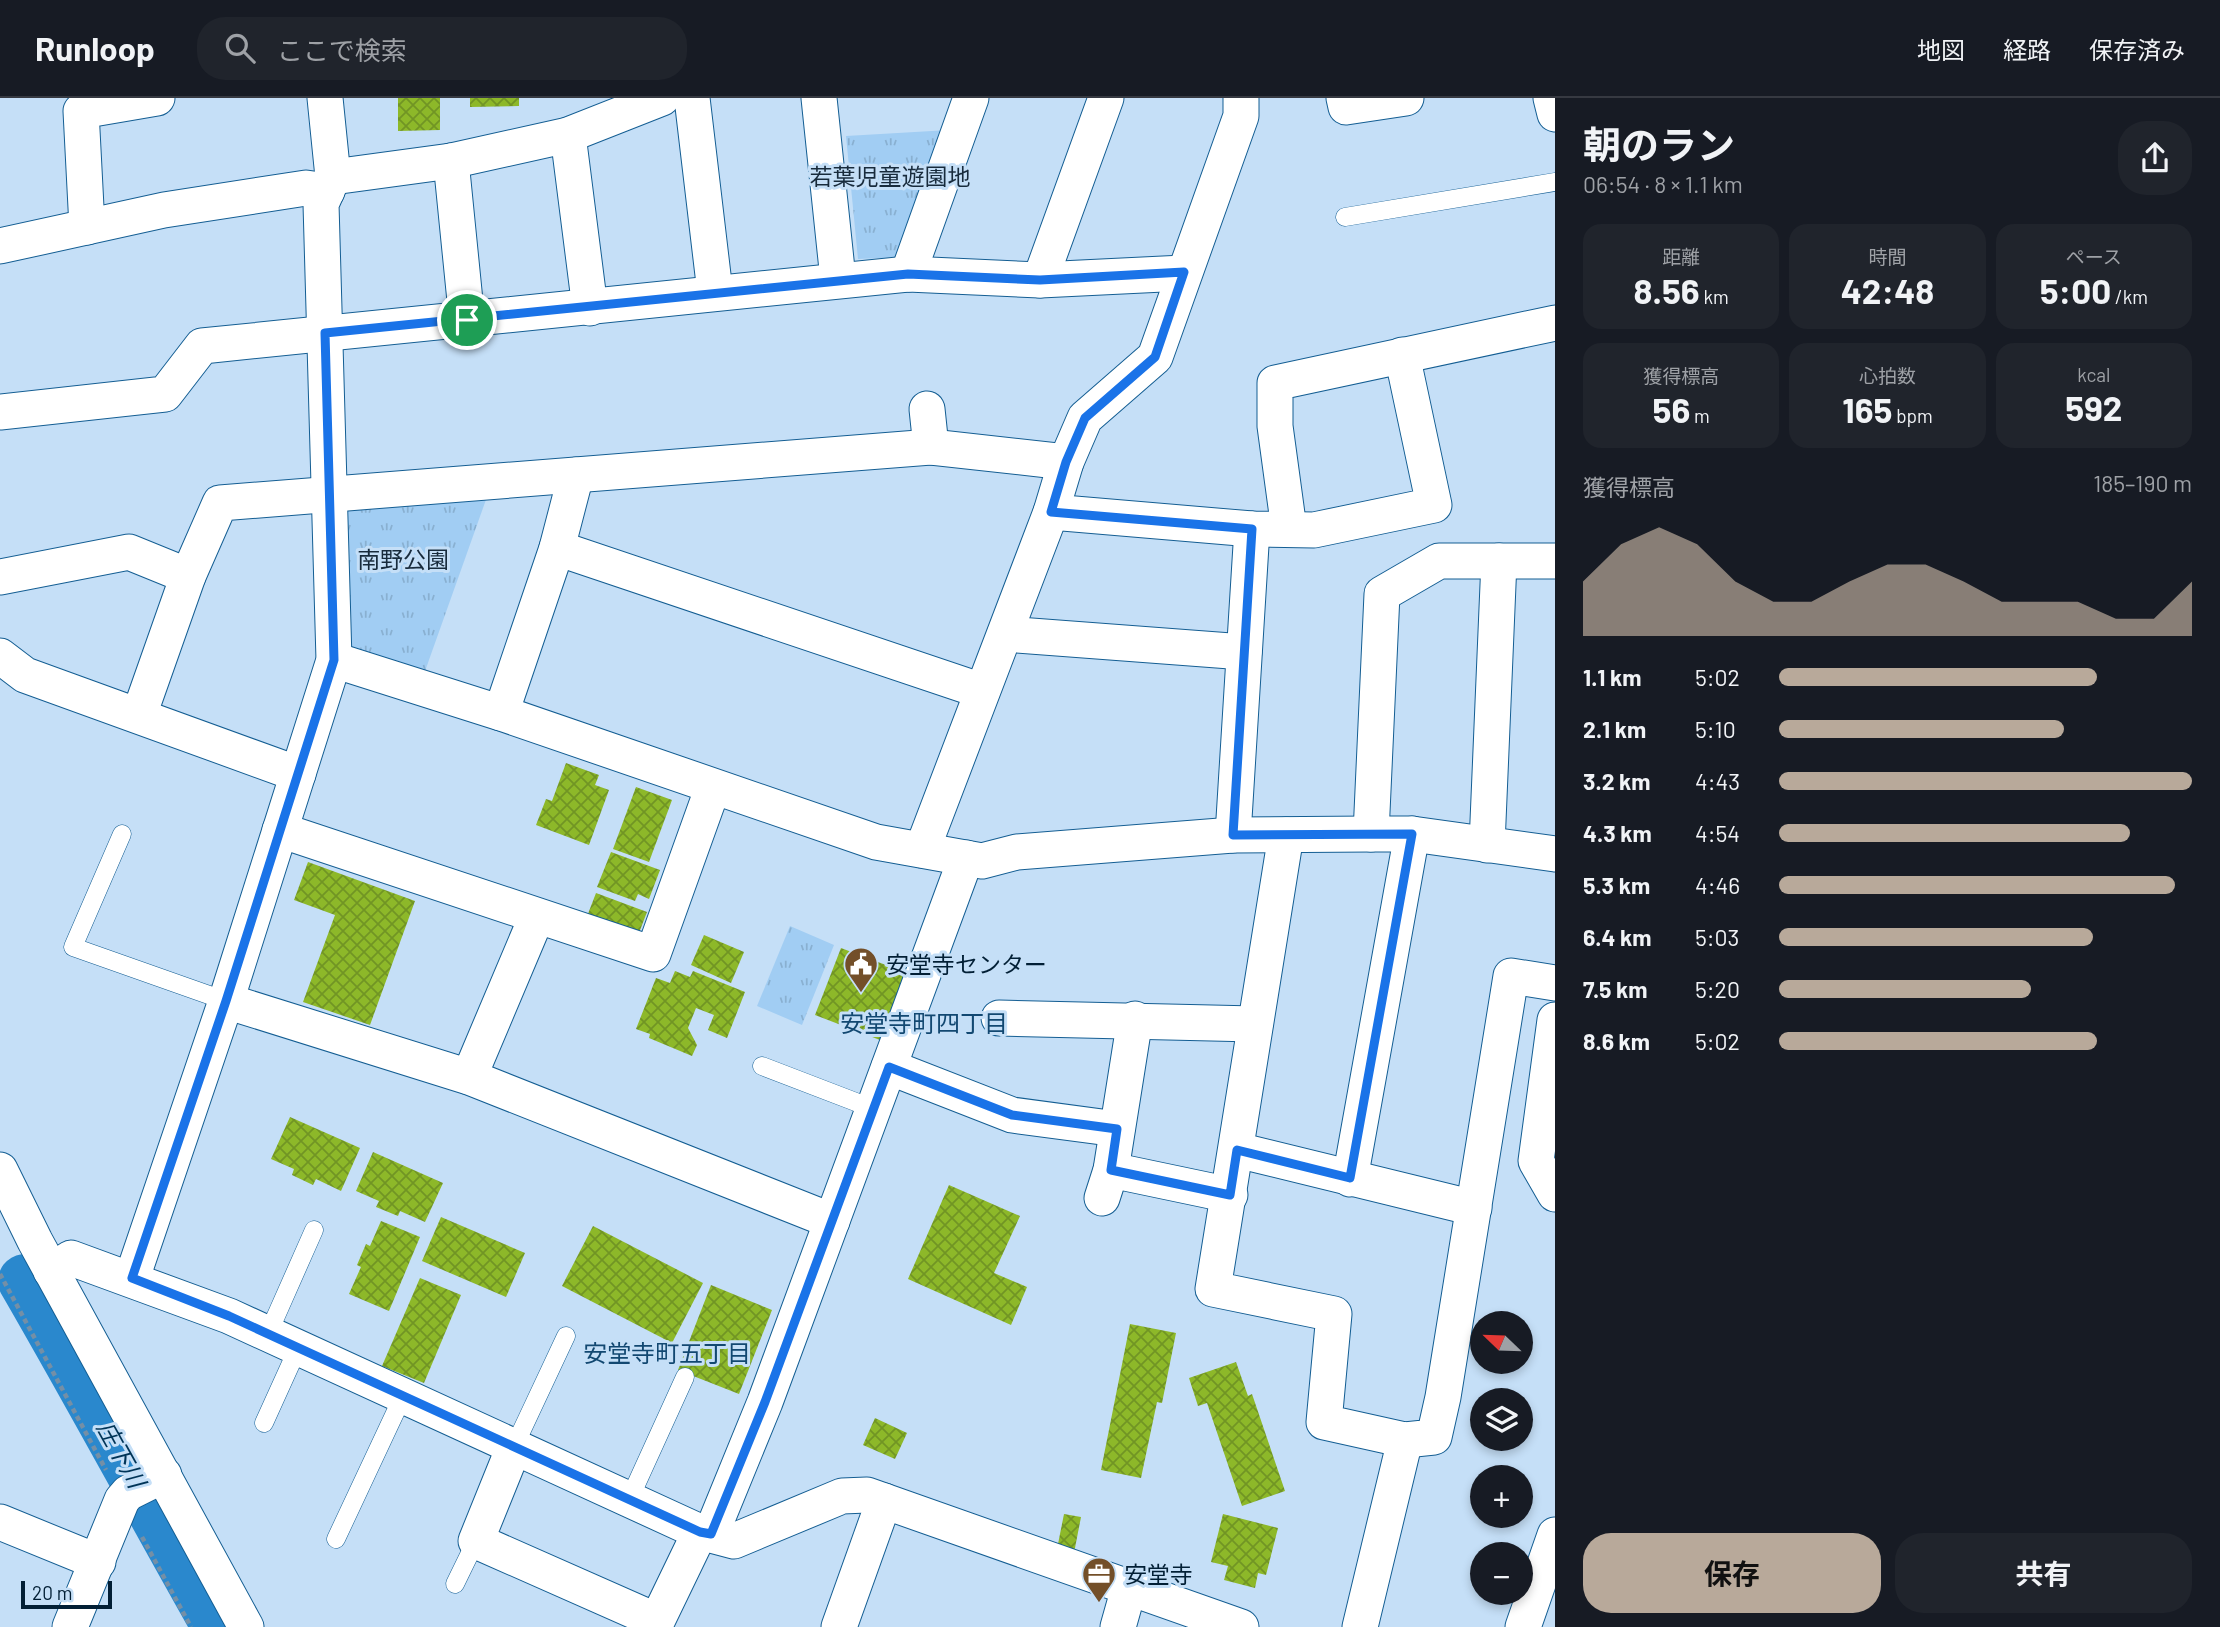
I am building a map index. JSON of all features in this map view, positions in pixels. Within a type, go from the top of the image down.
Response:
[{"type":"street","points":[[87,227],[80,104],[157,98]]},
{"type":"street","points":[[132,1278],[226,1001],[334,660],[321,204],[330,184],[325,98]]},
{"type":"street","points":[[0,246],[164,210],[330,184],[568,135],[662,98]]},
{"type":"street","points":[[692,98],[715,292]]},
{"type":"street","points":[[819,98],[838,279]]},
{"type":"street","points":[[908,274],[971,98]]},
{"type":"street","points":[[1040,280],[1106,98]]},
{"type":"street","points":[[922,850],[1051,512],[1066,462],[1085,418],[1155,357],[1241,116],[1241,98]]},
{"type":"street","points":[[1344,98],[1346,107],[1406,98]]},
{"type":"street","points":[[1551,98],[1555,114]]},
{"type":"street","points":[[568,135],[590,308]]},
{"type":"street","points":[[451,161],[467,320]]},
{"type":"street","points":[[0,412],[165,394],[202,346],[590,308],[838,279],[908,274],[1040,280],[1184,272]]},
{"type":"street","points":[[1289,529],[1275,426],[1275,383],[1555,323]]},
{"type":"street","points":[[1051,512],[1252,529],[1314,530],[1434,505],[1402,355]]},
{"type":"street","points":[[927,409],[931,447]]},
{"type":"street","points":[[139,715],[188,576],[220,503],[931,447],[1066,462]]},
{"type":"street","points":[[501,713],[557,548],[576,475]]},
{"type":"street","points":[[1233,835],[1252,529]]},
{"type":"street","points":[[557,548],[982,691]]},
{"type":"street","points":[[0,577],[129,552],[188,576]]},
{"type":"street","points":[[1487,845],[1499,561]]},
{"type":"street","points":[[1371,834],[1382,594],[1438,562],[1555,561]]},
{"type":"street","points":[[1005,634],[1244,652]]},
{"type":"street","points":[[0,656],[25,676],[298,774]]},
{"type":"street","points":[[334,660],[501,713],[876,842],[982,861],[1017,852],[1233,835],[1412,834],[1555,854]]},
{"type":"street","points":[[280,830],[653,954],[713,787]]},
{"type":"street","points":[[1350,1178],[1412,834]]},
{"type":"street","points":[[1286,835],[1213,1289],[1334,1314],[1324,1422],[1405,1440],[1434,1437],[1443,1398],[1511,976],[1555,983]]},
{"type":"street","points":[[514,1447],[476,1541],[657,1620],[705,1533],[765,1402],[966,858]]},
{"type":"street","points":[[469,1077],[537,916]]},
{"type":"street","points":[[226,1001],[469,1077],[832,1221]]},
{"type":"street","points":[[999,1018],[1255,1024]]},
{"type":"street","points":[[1135,1020],[1106,1184],[1230,1195]]},
{"type":"street","points":[[1555,1020],[1536,1161],[1555,1194]]},
{"type":"street","points":[[889,1067],[1012,1115],[1117,1129]]},
{"type":"street","points":[[1237,1150],[1474,1208]]},
{"type":"street","points":[[0,1170],[51,1271],[141,1487],[246,1627]]},
{"type":"street","points":[[0,1236],[35,1241]]},
{"type":"street","points":[[51,1271],[71,1258],[132,1278],[283,1341],[705,1533],[734,1541],[855,1493],[1241,1627]]},
{"type":"street","points":[[1360,1627],[1405,1440]]},
{"type":"street","points":[[70,1627],[97,1562],[141,1487]]},
{"type":"street","points":[[839,1627],[884,1501]]},
{"type":"street","points":[[0,1522],[97,1562]]},
{"type":"street","points":[[1523,1627],[1555,1535]]},
{"type":"street","points":[[1118,1627],[1129,1588]]},
{"type":"lane","points":[[1345,217],[1555,182]]},
{"type":"lane","points":[[122,834],[73,947],[226,1001]]},
{"type":"lane","points":[[762,1066],[874,1109]]},
{"type":"lane","points":[[264,1423],[283,1341],[314,1230]]},
{"type":"lane","points":[[514,1447],[566,1336]]},
{"type":"lane","points":[[629,1500],[685,1377]]},
{"type":"lane","points":[[336,1539],[403,1396]]},
{"type":"lane","points":[[454,1584],[476,1541]]},
{"type":"path","points":[[0,1274],[141,1487],[191,1627]]},
{"type":"green space","name":"若葉児童遊園地","points":[[949,130],[904,257],[858,259],[846,136]]},
{"type":"green space","name":"南野公園","points":[[488,494],[424,674],[349,648],[344,513],[352,505]]},
{"type":"green space","points":[[790,926],[834,945],[802,1025],[757,1006]]},
{"type":"building","points":[[398,98],[440,98],[440,130],[398,131]]},
{"type":"building","points":[[470,98],[519,98],[519,106],[470,107]]},
{"type":"building","points":[[566,763],[599,775],[595,785],[609,790],[589,845],[536,825],[546,799],[552,801]]},
{"type":"building","points":[[636,787],[672,800],[649,862],[613,849]]},
{"type":"building","points":[[611,852],[660,870],[649,899],[638,894],[635,901],[597,887]]},
{"type":"building","points":[[308,862],[415,901],[370,1025],[303,1002],[335,915],[294,900]]},
{"type":"building","points":[[596,893],[647,912],[637,938],[586,919]]},
{"type":"building","points":[[704,935],[744,952],[731,983],[691,965]]},
{"type":"building","name":"安堂寺センター","points":[[841,948],[907,973],[880,1040],[815,1015]]},
{"type":"building","points":[[675,971],[690,977],[693,971],[745,992],[727,1038],[708,1030],[714,1015],[696,1008],[688,1028],[697,1045],[692,1056],[649,1038],[650,1034],[636,1029],[656,978],[670,983]]},
{"type":"building","points":[[290,1117],[360,1148],[341,1191],[316,1179],[313,1185],[292,1175],[294,1169],[271,1159]]},
{"type":"building","points":[[373,1152],[443,1183],[425,1222],[400,1211],[398,1216],[376,1207],[379,1201],[356,1191]]},
{"type":"building","points":[[949,1185],[1020,1216],[994,1273],[1027,1287],[1011,1325],[908,1279]]},
{"type":"building","points":[[441,1217],[525,1253],[506,1297],[422,1261]]},
{"type":"building","points":[[381,1221],[420,1237],[389,1311],[349,1294],[361,1267],[357,1265],[366,1244],[370,1246]]},
{"type":"building","points":[[593,1226],[703,1283],[672,1343],[562,1286]]},
{"type":"building","points":[[420,1278],[461,1295],[424,1383],[382,1366]]},
{"type":"building","points":[[711,1285],[772,1310],[739,1394],[678,1370]]},
{"type":"building","points":[[1130,1324],[1176,1333],[1162,1403],[1157,1402],[1141,1478],[1101,1470]]},
{"type":"building","points":[[1236,1362],[1248,1396],[1252,1394],[1285,1491],[1242,1506],[1207,1403],[1198,1406],[1189,1378]]},
{"type":"building","points":[[875,1418],[907,1433],[895,1459],[863,1445]]},
{"type":"building","points":[[1064,1514],[1081,1517],[1074,1553],[1057,1549]]},
{"type":"building","points":[[1223,1514],[1278,1528],[1266,1575],[1258,1573],[1255,1588],[1224,1580],[1228,1566],[1211,1562]]},
{"type":"waterway","name":"庄下川","points":[[25,1281],[219,1627]]},
{"type":"place","name":"安堂寺センター","points":[[861,994]]},
{"type":"place","name":"安堂寺","points":[[1099,1604]]},
{"type":"district","name":"安堂寺町四丁目","points":[[924,1022]]},
{"type":"district","name":"安堂寺町五丁目","points":[[667,1352]]},
{"type":"route","points":[[1184,272],[1155,357],[1085,418],[1066,462],[1051,512],[1252,529],[1233,835],[1412,834],[1350,1178],[1237,1150],[1230,1195],[1111,1170],[1117,1129],[1012,1115],[889,1067],[765,1402],[711,1534],[700,1532],[229,1316],[132,1278],[226,1001],[334,660],[325,333],[467,320],[838,279],[908,274],[1040,280],[1184,272]]}]
